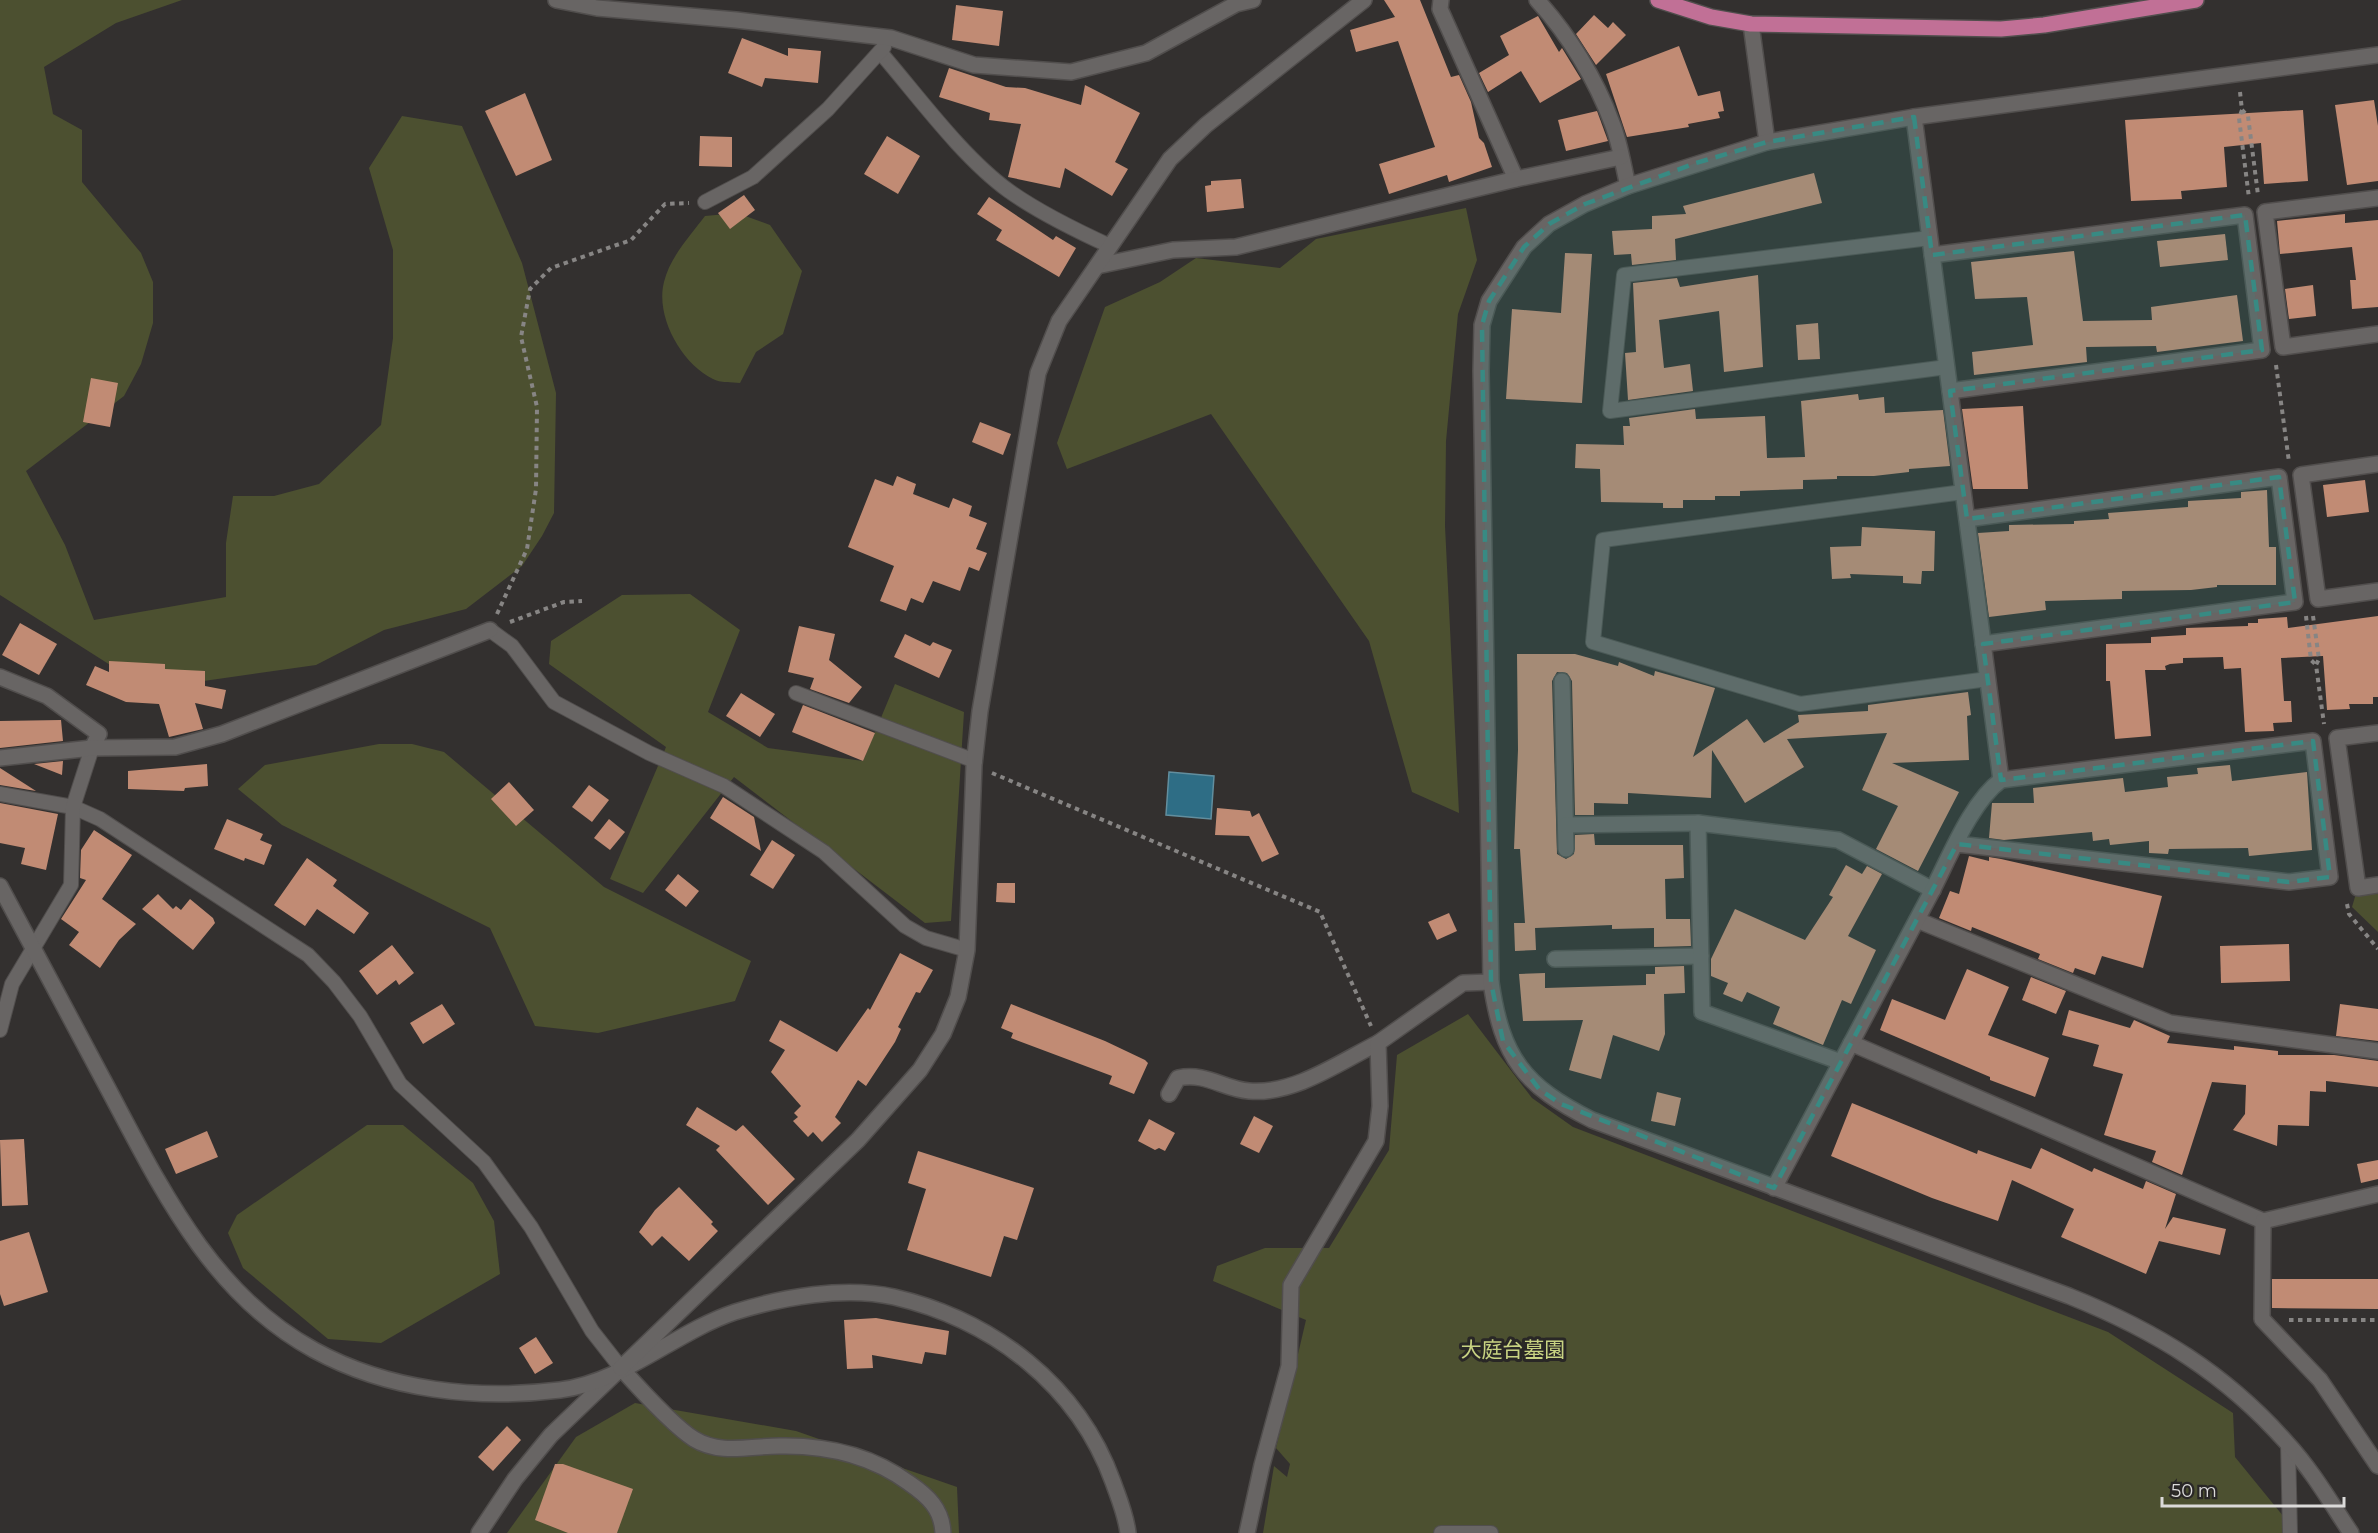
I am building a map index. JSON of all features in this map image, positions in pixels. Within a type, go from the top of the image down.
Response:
[{"type":"main road","points":[[1658,0],[1711,17],[1751,24],[2001,29],[2044,25],[2164,2],[2196,0]]},
{"type":"street","points":[[556,0],[597,8],[736,20],[891,38],[975,65],[1071,72],[1146,53],[1236,4],[1253,0]]},
{"type":"street","points":[[1441,0],[1440,9],[1516,179]]},
{"type":"street","points":[[1537,0],[1552,16],[1584,66],[1613,124],[1628,186]]},
{"type":"street","points":[[479,1533],[515,1479],[551,1435],[858,1140],[920,1070],[943,1034],[958,997],[967,950],[975,763],[980,711],[1038,372],[1059,321],[1170,159],[1206,125],[1360,1]]},
{"type":"street","points":[[1751,24],[1767,142]]},
{"type":"street","points":[[2351,1533],[2288,1444],[2235,1391],[2175,1346],[2123,1318],[1592,1120],[1561,1104],[1539,1089],[1520,1067],[1503,1041],[1496,1017],[1491,982],[1482,325],[1489,301],[1503,276],[1524,247],[1549,224],[1585,204],[1628,186],[1767,142],[1914,117],[2378,55]]},
{"type":"street","points":[[1914,117],[2001,780]]},
{"type":"street","points":[[1097,266],[1173,250],[1236,247],[1516,179],[1621,157]]},
{"type":"street","points":[[2378,198],[2265,212],[2283,347],[2378,334]]},
{"type":"street","points":[[1932,255],[2245,215],[2247,226],[2262,350],[1950,391]]},
{"type":"street","points":[[2378,464],[2301,475],[2318,599],[2378,591]]},
{"type":"street","points":[[1967,519],[2279,477],[2295,602],[1983,644]]},
{"type":"street","points":[[0,758],[92,748],[175,747],[222,735],[490,630]]},
{"type":"street","points":[[0,677],[47,696],[99,734],[92,748]]},
{"type":"street","points":[[1562,681],[1566,849]]},
{"type":"street","points":[[2378,733],[2337,738],[2358,888],[2378,885]]},
{"type":"street","points":[[1774,1188],[1957,844],[1986,791],[2001,780],[2313,741],[2330,877],[2289,882],[1957,844]]},
{"type":"street","points":[[1566,825],[1698,823],[1838,840],[1933,890]]},
{"type":"street","points":[[1698,823],[1702,1012],[1841,1062]]},
{"type":"street","points":[[0,886],[185,1228],[222,1276],[243,1298],[313,1350],[369,1375],[421,1388],[461,1393],[562,1390],[590,1383],[732,1313],[781,1300],[837,1293],[892,1297],[954,1316],[1009,1345],[1049,1378],[1082,1419],[1104,1458],[1126,1518],[1128,1533]]},
{"type":"street","points":[[1917,920],[2170,1023],[2378,1051]]},
{"type":"street","points":[[1555,958],[1701,957]]},
{"type":"street","points":[[1169,1094],[1178,1078],[1193,1075],[1248,1091],[1275,1090],[1316,1075],[1378,1042],[1463,983],[1491,982]]},
{"type":"street","points":[[1247,1533],[1262,1465],[1289,1365],[1292,1286],[1376,1141],[1380,1106],[1378,1042]]},
{"type":"street","points":[[1851,1043],[2263,1221],[2378,1194]]},
{"type":"street","points":[[2263,1221],[2262,1319],[2320,1380],[2378,1466]]},
{"type":"street","points":[[621,1368],[694,1439],[725,1450],[779,1446],[822,1448],[858,1456],[898,1474],[928,1496],[943,1517],[943,1533]]},
{"type":"lane","points":[[705,202],[753,177],[828,109],[891,38]]},
{"type":"lane","points":[[880,52],[977,164],[1007,190],[1046,214],[1110,246]]},
{"type":"lane","points":[[1930,238],[1624,275],[1610,411],[1947,367]]},
{"type":"lane","points":[[1963,492],[1603,540],[1593,642],[1800,704],[1988,679]]},
{"type":"lane","points":[[490,630],[512,646],[554,702],[649,753],[724,786],[824,852],[905,926],[926,938],[967,950]]},
{"type":"lane","points":[[796,693],[975,763]]},
{"type":"lane","points":[[0,1030],[12,984],[71,885],[73,807],[92,748]]},
{"type":"lane","points":[[0,794],[73,807],[100,819],[308,955],[334,982],[360,1016],[400,1084],[484,1162],[531,1227],[592,1330],[621,1368]]},
{"type":"lane","points":[[2288,1444],[2290,1533]]},
{"type":"lane","points":[[1441,1533],[1491,1533]]},
{"type":"path","points":[[2242,110],[2239,118],[2248,197],[2254,202]]},
{"type":"path","points":[[490,630],[527,549],[536,489],[537,407],[521,337],[530,289],[551,268],[631,240],[665,204],[705,202]]},
{"type":"path","points":[[490,630],[564,602],[582,601]]},
{"type":"path","points":[[2309,611],[2306,616],[2309,649],[2311,660],[2316,664]]},
{"type":"path","points":[[975,763],[1320,912],[1378,1042]]},
{"type":"path","points":[[2346,899],[2349,914],[2378,949]]},
{"type":"path","points":[[2262,1319],[2378,1320]]},
{"type":"highlighted area","points":[[1914,117],[1932,255],[2245,215],[2262,350],[1950,391],[1967,519],[2279,477],[2295,602],[1983,644],[2001,780],[2313,741],[2330,877],[2289,882],[1957,844],[1774,1188],[1561,1104],[1539,1089],[1503,1041],[1491,982],[1482,325],[1489,301],[1524,247],[1549,224],[1585,204],[1696,163],[1767,142]]},
{"type":"green space","points":[[0,0],[182,0],[116,23],[44,67],[53,114],[82,130],[82,182],[141,253],[153,282],[153,323],[141,364],[124,396],[26,471],[65,545],[94,620],[226,597],[226,543],[233,496],[274,496],[319,484],[381,425],[393,338],[393,250],[369,168],[402,116],[462,126],[522,263],[556,393],[554,513],[522,566],[466,609],[384,630],[316,665],[148,689],[0,595]]},
{"type":"green space","points":[[1466,208],[1477,260],[1458,314],[1446,441],[1445,526],[1459,813],[1412,792],[1369,641],[1211,414],[1067,469],[1057,443],[1105,307],[1160,282],[1196,258],[1280,268],[1316,239]]},
{"type":"green space","points":[[737,213],[770,225],[802,271],[783,334],[756,352],[740,383],[716,380],[691,362],[673,338],[667,324],[662,296],[664,282],[671,264],[705,216]]},
{"type":"green space","points":[[690,594],[740,630],[708,712],[768,748],[863,761],[895,684],[964,712],[951,921],[925,923],[734,777],[643,893],[610,879],[666,747],[549,664],[551,641],[622,595]]},
{"type":"green space","points":[[379,744],[412,744],[444,752],[604,887],[751,961],[735,1001],[598,1033],[535,1026],[490,928],[282,825],[238,789],[265,765]]},
{"type":"green space","points":[[2357,890],[2378,890],[2378,932],[2352,907]]},
{"type":"green space","name":"大庭台墓園","points":[[1468,1014],[1532,1098],[1573,1127],[2108,1332],[2233,1413],[2235,1457],[2297,1533],[1263,1533],[1274,1466],[1287,1477],[1290,1464],[1276,1448],[1306,1320],[1213,1281],[1217,1266],[1265,1248],[1329,1248],[1389,1150],[1397,1055]]},
{"type":"green space","points":[[367,1125],[403,1125],[473,1183],[494,1221],[500,1274],[381,1343],[328,1339],[243,1268],[228,1233],[237,1215]]},
{"type":"green space","points":[[635,1403],[796,1431],[957,1487],[959,1533],[507,1533],[576,1437]]},
{"type":"water","points":[[1169,772],[1214,776],[1211,819],[1166,815]]},
{"type":"building","points":[[1384,0],[1420,0],[1451,77],[1459,75],[1471,102],[1479,138],[1484,143],[1492,167],[1449,182],[1447,175],[1389,194],[1379,164],[1435,147],[1398,41],[1356,52],[1350,30],[1395,17]]},
{"type":"building","points":[[956,5],[1003,11],[999,46],[952,40]]},
{"type":"building","points":[[1594,15],[1608,28],[1613,22],[1626,35],[1596,65],[1576,34]]},
{"type":"building","points":[[1538,16],[1559,52],[1562,48],[1581,79],[1540,103],[1521,71],[1488,92],[1479,73],[1509,55],[1500,36]]},
{"type":"building","points":[[742,38],[788,56],[788,48],[821,51],[818,83],[765,78],[762,87],[728,73]]},
{"type":"building","points":[[1679,46],[1698,96],[1720,91],[1724,111],[1718,112],[1720,118],[1688,124],[1689,127],[1627,137],[1606,74]]},
{"type":"building","points":[[949,68],[1006,87],[1025,88],[1081,105],[1085,85],[1140,113],[1115,162],[1128,169],[1112,196],[1065,168],[1060,188],[1008,177],[1021,124],[989,120],[990,113],[939,97]]},
{"type":"building","points":[[525,93],[552,160],[516,176],[485,111]]},
{"type":"building","points":[[2374,100],[2378,126],[2378,181],[2347,185],[2335,105]]},
{"type":"building","points":[[2303,110],[2308,181],[2264,184],[2261,143],[2224,147],[2227,187],[2181,191],[2182,199],[2131,201],[2125,120]]},
{"type":"building","points":[[1597,111],[1608,141],[1566,151],[1558,120]]},
{"type":"building","points":[[700,136],[732,137],[732,167],[699,166]]},
{"type":"building","points":[[887,136],[920,156],[898,194],[864,174]]},
{"type":"building","points":[[1814,173],[1822,203],[1675,239],[1676,260],[1632,265],[1631,254],[1614,255],[1612,231],[1652,229],[1652,216],[1686,214],[1683,206]]},
{"type":"building","points":[[1241,179],[1244,208],[1207,212],[1205,186],[1211,185],[1211,181]]},
{"type":"building","points":[[744,195],[755,210],[730,229],[718,213]]},
{"type":"building","points":[[989,197],[1053,240],[1056,236],[1076,248],[1059,277],[996,240],[1002,230],[977,214]]},
{"type":"building","points":[[2345,214],[2345,223],[2378,220],[2378,307],[2352,309],[2350,280],[2356,280],[2352,247],[2280,254],[2277,221]]},
{"type":"building","points":[[2225,234],[2228,260],[2160,267],[2157,241]]},
{"type":"building","points":[[2074,251],[2083,321],[2152,320],[2151,307],[2237,295],[2243,341],[2157,352],[2156,346],[2086,347],[2087,362],[1974,375],[1972,352],[2033,345],[2027,297],[1975,299],[1971,262]]},
{"type":"building","points":[[1565,253],[1592,254],[1582,403],[1506,399],[1512,309],[1561,313]]},
{"type":"building","points":[[1758,275],[1763,367],[1724,372],[1719,311],[1659,320],[1664,368],[1690,364],[1693,391],[1628,400],[1625,353],[1636,352],[1633,283],[1677,278],[1680,287]]},
{"type":"building","points":[[2313,285],[2316,316],[2289,319],[2285,289]]},
{"type":"building","points":[[1818,323],[1820,359],[1798,360],[1796,325]]},
{"type":"building","points":[[91,378],[118,383],[110,427],[83,422]]},
{"type":"building","points":[[1858,394],[1859,400],[1884,397],[1885,413],[1943,410],[1950,466],[1909,469],[1909,472],[1874,476],[1837,476],[1837,479],[1803,480],[1803,489],[1740,491],[1740,496],[1715,496],[1715,500],[1683,500],[1683,508],[1663,508],[1663,503],[1601,502],[1600,469],[1575,468],[1576,444],[1624,445],[1623,426],[1630,426],[1629,418],[1695,409],[1696,419],[1765,416],[1767,458],[1805,457],[1801,401]]},
{"type":"building","points":[[2023,406],[2028,489],[1973,489],[1962,409]]},
{"type":"building","points":[[980,422],[1011,434],[1003,455],[972,442]]},
{"type":"building","points":[[897,476],[916,484],[913,494],[949,508],[953,498],[972,506],[969,516],[987,523],[976,549],[987,553],[979,571],[969,567],[960,591],[933,581],[923,603],[911,598],[906,611],[880,601],[894,566],[848,547],[875,479],[893,486]]},
{"type":"building","points":[[2365,480],[2369,512],[2327,517],[2323,485]]},
{"type":"building","points":[[2267,490],[2269,547],[2276,547],[2276,585],[2217,585],[2217,587],[2191,590],[2122,591],[2122,599],[2045,601],[2046,610],[1989,617],[1978,533],[2009,531],[2009,525],[2074,524],[2074,521],[2109,519],[2108,513],[2188,507],[2188,501],[2241,498],[2241,492]]},
{"type":"building","points":[[1862,527],[1935,531],[1934,571],[1922,571],[1921,584],[1903,583],[1903,576],[1850,574],[1851,578],[1832,579],[1830,547],[1861,546]]},
{"type":"building","points":[[2378,616],[2378,697],[2373,697],[2373,704],[2349,704],[2350,709],[2327,710],[2323,656],[2281,658],[2284,701],[2291,701],[2292,722],[2273,723],[2274,731],[2245,732],[2241,668],[2224,669],[2223,657],[2183,658],[2183,663],[2165,666],[2166,670],[2145,670],[2151,736],[2115,739],[2110,681],[2106,681],[2106,644],[2151,643],[2151,637],[2186,635],[2186,628],[2248,626],[2248,623],[2258,623],[2258,619],[2287,617],[2288,628]]},
{"type":"building","points":[[20,623],[57,644],[39,675],[2,655]]},
{"type":"building","points":[[799,626],[835,634],[829,660],[862,687],[849,703],[810,689],[814,678],[788,672]]},
{"type":"building","points":[[905,634],[930,646],[933,642],[952,650],[939,678],[894,657]]},
{"type":"building","points":[[1517,654],[1575,654],[1618,666],[1619,662],[1654,676],[1655,671],[1715,688],[1693,757],[1747,719],[1764,743],[1799,722],[1798,715],[1868,711],[1868,705],[1968,692],[1971,715],[1967,716],[1969,760],[1892,763],[1959,792],[1918,871],[1876,849],[1898,806],[1862,790],[1887,733],[1787,739],[1804,767],[1745,803],[1712,750],[1711,798],[1628,793],[1628,804],[1594,803],[1594,815],[1575,815],[1572,681],[1567,673],[1557,672],[1552,681],[1557,854],[1566,859],[1574,854],[1575,835],[1594,834],[1595,845],[1683,845],[1684,878],[1665,879],[1666,919],[1690,919],[1691,946],[1654,947],[1654,928],[1612,929],[1612,925],[1535,928],[1536,950],[1515,951],[1514,923],[1525,923],[1520,849],[1514,849],[1518,750]]},
{"type":"building","points":[[109,661],[165,664],[165,669],[205,671],[205,686],[226,690],[222,709],[195,703],[203,729],[169,737],[159,704],[126,702],[86,685],[95,666],[109,672]]},
{"type":"building","points":[[741,693],[775,714],[760,737],[726,716]]},
{"type":"building","points":[[803,705],[875,733],[863,761],[792,732]]},
{"type":"building","points":[[61,720],[63,741],[0,748],[0,721]]},
{"type":"building","points":[[63,761],[62,775],[34,764]]},
{"type":"building","points":[[207,764],[208,786],[185,788],[184,791],[128,789],[128,771]]},
{"type":"building","points":[[2230,765],[2232,781],[2307,772],[2312,850],[2249,856],[2248,848],[2169,849],[2168,854],[2149,853],[2149,841],[2110,845],[2109,839],[2093,841],[2092,832],[2004,840],[1989,838],[1992,803],[2034,803],[2033,788],[2123,778],[2125,792],[2168,787],[2167,777],[2198,774],[2197,768]]},
{"type":"building","points":[[0,768],[36,791],[0,785]]},
{"type":"building","points":[[509,782],[534,810],[516,826],[491,799]]},
{"type":"building","points":[[589,785],[609,800],[592,822],[572,807]]},
{"type":"building","points":[[723,797],[754,817],[761,851],[710,818]]},
{"type":"building","points":[[0,803],[58,814],[46,870],[21,864],[25,848],[0,843]]},
{"type":"building","points":[[1217,808],[1250,811],[1252,817],[1259,813],[1279,854],[1262,862],[1249,836],[1215,835]]},
{"type":"building","points":[[227,819],[263,834],[260,840],[272,845],[264,865],[245,858],[244,861],[214,849]]},
{"type":"building","points":[[609,819],[625,832],[610,850],[594,838]]},
{"type":"building","points":[[94,830],[132,855],[102,899],[136,924],[119,940],[100,968],[69,945],[79,932],[61,919],[86,880],[80,878],[81,850]]},
{"type":"building","points":[[772,840],[795,855],[773,889],[750,875]]},
{"type":"building","points":[[1969,856],[1989,861],[1989,857],[2001,859],[2162,896],[2143,968],[2102,956],[2095,975],[2075,968],[2073,973],[2038,959],[2040,954],[1972,927],[1971,931],[1939,918],[1950,891],[1959,894]]},
{"type":"building","points":[[307,858],[337,880],[333,886],[369,913],[354,934],[317,909],[305,926],[274,905]]},
{"type":"building","points":[[1846,865],[1862,874],[1867,866],[1882,874],[1848,936],[1876,950],[1851,1004],[1842,1000],[1823,1045],[1773,1024],[1780,1007],[1747,992],[1742,1002],[1723,994],[1728,983],[1711,976],[1711,959],[1735,909],[1805,940],[1833,897],[1829,895]]},
{"type":"building","points":[[678,874],[699,891],[686,907],[665,890]]},
{"type":"building","points":[[997,883],[1015,883],[1015,903],[996,902]]},
{"type":"building","points":[[158,894],[173,909],[176,906],[181,910],[190,899],[213,918],[215,923],[193,950],[142,909]]},
{"type":"building","points":[[1449,913],[1457,931],[1437,940],[1428,922]]},
{"type":"building","points":[[2289,944],[2290,981],[2221,983],[2220,946]]},
{"type":"building","points":[[392,945],[414,973],[399,985],[396,980],[377,995],[359,971]]},
{"type":"building","points":[[900,953],[933,970],[920,993],[916,992],[898,1027],[901,1029],[895,1042],[866,1086],[858,1080],[835,1117],[841,1123],[822,1142],[813,1132],[808,1137],[793,1121],[798,1117],[794,1113],[801,1106],[771,1072],[785,1050],[769,1041],[780,1020],[837,1052],[868,1008],[870,1010]]},
{"type":"building","points":[[1684,966],[1685,993],[1664,994],[1665,1034],[1659,1051],[1613,1035],[1601,1079],[1569,1070],[1583,1020],[1523,1021],[1519,974],[1545,973],[1545,988],[1646,985],[1646,974],[1655,974],[1655,967]]},
{"type":"building","points":[[1967,969],[2009,987],[1988,1035],[2049,1058],[2035,1097],[1990,1080],[1990,1077],[1880,1030],[1892,999],[1945,1020]]},
{"type":"building","points":[[2031,977],[2066,991],[2056,1014],[2022,1000]]},
{"type":"building","points":[[442,1004],[455,1024],[423,1044],[410,1023]]},
{"type":"building","points":[[1011,1004],[1105,1041],[1145,1060],[1148,1063],[1134,1094],[1109,1084],[1112,1076],[1011,1038],[1013,1033],[1001,1028]]},
{"type":"building","points":[[2340,1004],[2378,1009],[2378,1041],[2336,1036]]},
{"type":"building","points":[[2069,1010],[2130,1028],[2134,1020],[2170,1036],[2167,1043],[2234,1050],[2234,1046],[2278,1051],[2278,1055],[2334,1055],[2378,1061],[2378,1087],[2326,1081],[2326,1092],[2310,1091],[2309,1126],[2278,1125],[2277,1146],[2233,1130],[2245,1114],[2246,1085],[2212,1082],[2182,1175],[2152,1162],[2156,1151],[2104,1135],[2123,1074],[2093,1066],[2099,1045],[2062,1035]]},
{"type":"building","points":[[1657,1092],[1681,1098],[1675,1126],[1651,1121]]},
{"type":"building","points":[[1852,1103],[1977,1154],[1978,1150],[2031,1169],[2041,1148],[2092,1172],[2094,1168],[2143,1189],[2146,1181],[2176,1194],[2165,1229],[2173,1217],[2226,1229],[2220,1255],[2159,1241],[2146,1274],[2061,1237],[2074,1209],[2012,1180],[1998,1221],[1932,1198],[1831,1156]]},
{"type":"building","points":[[697,1107],[736,1131],[743,1125],[795,1179],[768,1205],[716,1150],[720,1146],[686,1125]]},
{"type":"building","points":[[1254,1116],[1273,1126],[1259,1153],[1240,1144]]},
{"type":"building","points":[[1149,1119],[1175,1133],[1165,1151],[1159,1148],[1155,1150],[1138,1141]]},
{"type":"building","points":[[207,1131],[218,1157],[176,1174],[165,1149]]},
{"type":"building","points":[[24,1139],[28,1205],[2,1206],[0,1140]]},
{"type":"building","points":[[918,1151],[1034,1188],[1017,1240],[1004,1236],[991,1277],[907,1250],[926,1189],[908,1183]]},
{"type":"building","points":[[2378,1160],[2378,1179],[2361,1183],[2357,1164]]},
{"type":"building","points":[[679,1187],[713,1222],[711,1224],[718,1231],[689,1261],[662,1236],[652,1246],[639,1232],[655,1210]]},
{"type":"building","points":[[29,1232],[48,1292],[4,1306],[0,1294],[0,1241]]},
{"type":"building","points":[[2272,1279],[2378,1279],[2378,1309],[2272,1308]]},
{"type":"building","points":[[876,1318],[949,1331],[946,1355],[925,1352],[922,1364],[872,1355],[873,1368],[847,1369],[844,1320]]},
{"type":"building","points":[[536,1337],[553,1363],[535,1374],[519,1348]]},
{"type":"building","points":[[507,1426],[521,1440],[493,1471],[478,1457]]},
{"type":"building","points":[[555,1464],[563,1464],[633,1489],[617,1533],[568,1533],[535,1520]]}]
